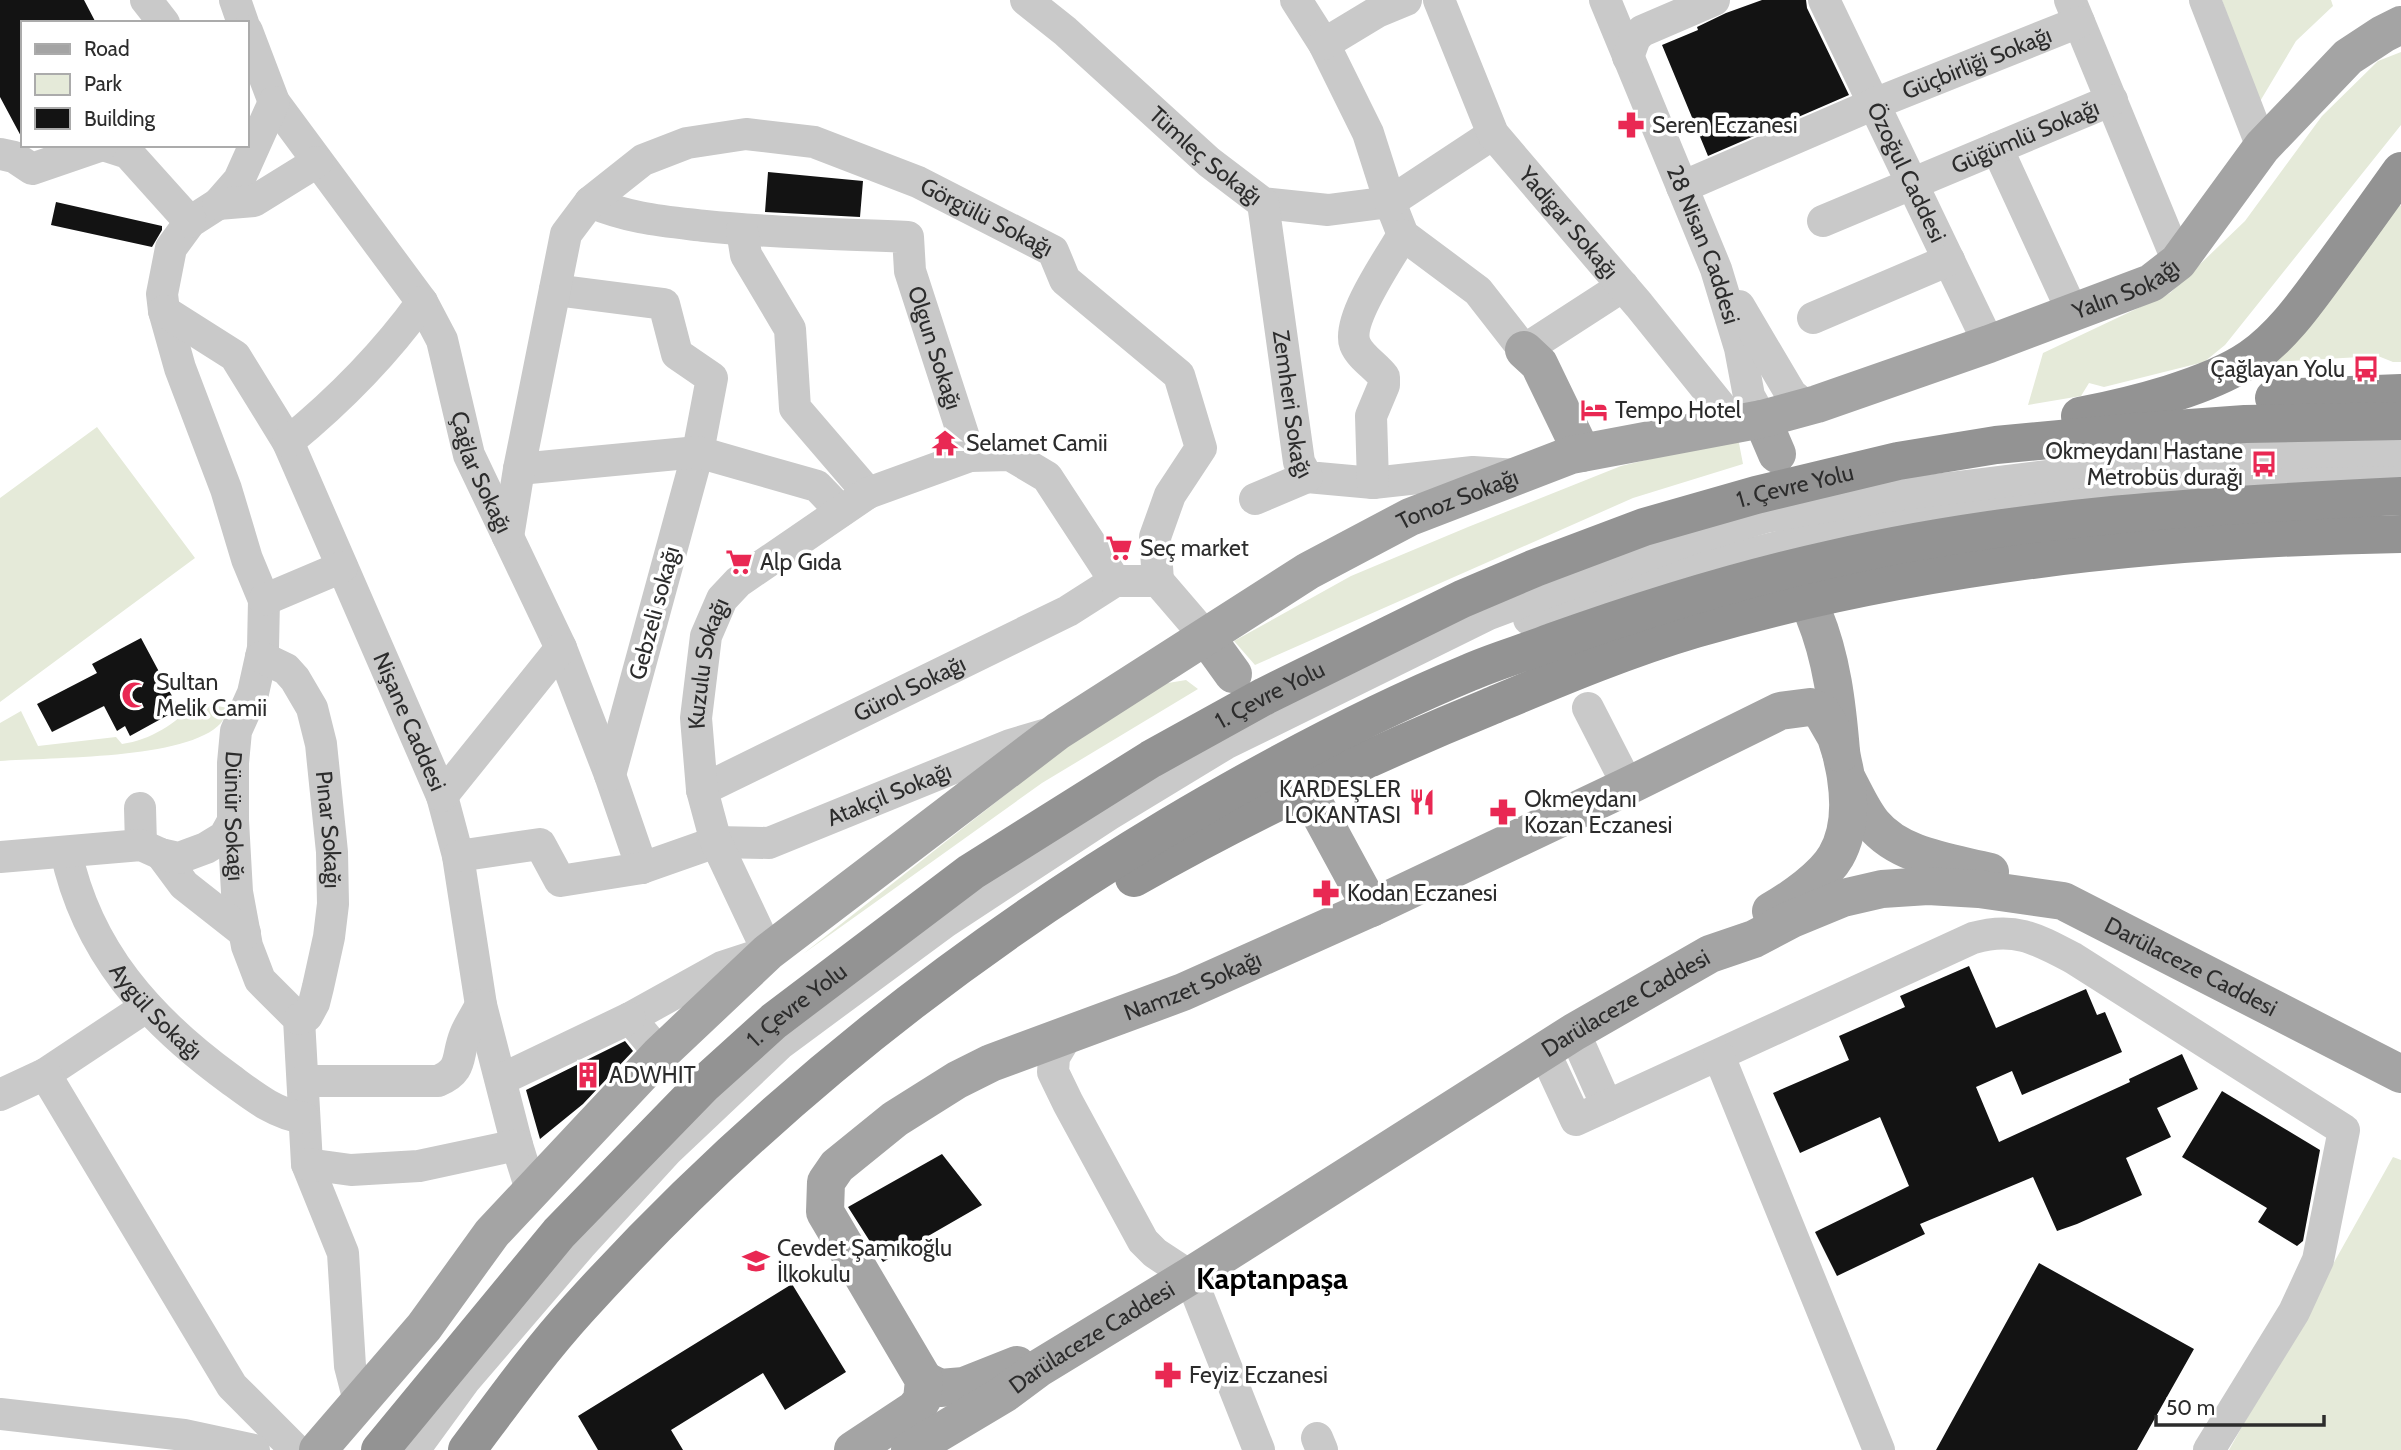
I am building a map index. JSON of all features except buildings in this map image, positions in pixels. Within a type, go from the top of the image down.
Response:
[{"type":"highway","points":[[1996,445],[2028,431],[2125,407],[2228,371],[2257,353],[2292,320],[2398,176]]},
{"type":"highway","points":[[2125,407],[2204,400],[2401,393]]},
{"type":"highway","name":"1. Çevre Yolu","points":[[380,1450],[559,1233],[702,1086],[774,1021],[971,872],[1152,759],[1265,696],[1462,599],[1579,550],[1644,527],[1756,495],[1898,461],[1996,445],[2245,424],[2401,421]]},
{"type":"highway","points":[[467,1450],[520,1379],[577,1310],[755,1130],[812,1080],[903,1007],[1064,892],[1230,791],[1315,745],[1469,673],[1612,620],[1672,601],[1828,560],[1893,546],[2081,517],[2252,502],[2401,496]]},
{"type":"highway","points":[[812,1080],[949,998],[1053,925],[1187,848],[1364,760],[1628,650],[1771,609],[1934,575],[2213,542],[2401,534]]},
{"type":"main road","name":"Yalın Sokağı","points":[[1748,421],[1817,404],[1989,344],[2151,283],[2178,262],[2262,147],[2348,57],[2383,34],[2401,26]]},
{"type":"main road","points":[[1524,349],[1539,364],[1573,455]]},
{"type":"main road","name":"28 Nisan Caddesi","points":[[1748,421],[1777,454]]},
{"type":"main road","name":"Tonoz Sokağı","points":[[318,1450],[424,1327],[492,1233],[660,1054],[768,952],[1058,731],[1308,572],[1410,517],[1573,455],[1748,421]]},
{"type":"main road","name":"Namzet Sokağı","points":[[1780,711],[1798,692],[1807,675],[1815,652],[1814,615],[1830,663],[1844,765]]},
{"type":"main road","points":[[1207,638],[1233,674]]},
{"type":"main road","name":"Namzet Sokağı","points":[[924,1380],[825,1212],[826,1182],[838,1166],[895,1119],[957,1080],[990,1063],[1183,992],[1371,908],[1780,711],[1810,707],[1821,711],[1833,729],[1844,765]]},
{"type":"main road","points":[[1844,765],[1875,826],[1907,849],[2032,885],[2063,901]]},
{"type":"main road","points":[[1710,954],[1740,929],[1788,902],[1815,880],[1835,858],[1848,819],[1844,765]]},
{"type":"main road","points":[[1308,792],[1371,908]]},
{"type":"main road","name":"Darülaceze Caddesi","points":[[910,1450],[1004,1394],[1039,1368],[1190,1276],[1559,1041],[1710,954],[1754,939],[1792,919],[1843,898],[1882,889],[1927,886],[2063,901],[2401,1074]]},
{"type":"main road","points":[[853,1450],[915,1409],[924,1394],[924,1380],[940,1388],[950,1388],[983,1380],[1019,1364],[1039,1368]]},
{"type":"street","points":[[146,0],[162,21]]},
{"type":"street","name":"Tümleç Sokağı","points":[[1026,0],[1065,31],[1209,162],[1263,203],[1328,211],[1390,202]]},
{"type":"street","points":[[1296,0],[1324,44],[1368,133],[1403,235],[1478,291],[1524,349],[1623,286]]},
{"type":"street","points":[[1324,44],[1377,12],[1406,0]]},
{"type":"street","name":"Yadigar Sokağı","points":[[1439,0],[1493,134],[1623,286],[1748,421]]},
{"type":"street","name":"28 Nisan Caddesi","points":[[1605,0],[1716,269],[1740,348],[1749,396],[1748,421]]},
{"type":"street","points":[[1628,57],[1635,38],[1642,31],[1714,0]]},
{"type":"street","name":"Özoğul Caddesi","points":[[1824,0],[1989,344]]},
{"type":"street","points":[[2205,0],[2262,147]]},
{"type":"street","points":[[2074,11],[2178,262]]},
{"type":"street","name":"Güçbirliği Sokağı","points":[[1682,187],[1874,104],[2074,11]]},
{"type":"street","name":"Çağlar Sokağı","points":[[248,33],[274,102],[422,302],[442,340],[469,456],[561,648],[610,775],[642,868]]},
{"type":"street","name":"Güğümlü Sokağı","points":[[1823,221],[2112,100]]},
{"type":"street","points":[[248,119],[274,102]]},
{"type":"street","name":"Dünür Sokağı","points":[[274,102],[239,180],[218,204],[190,222],[171,248],[162,294],[180,368],[264,600],[261,657],[253,693],[236,731],[233,763],[237,892],[247,946],[260,980],[299,1019]]},
{"type":"street","name":"Görgülü Sokağı","points":[[590,202],[643,160],[687,143],[746,134],[814,142],[918,182],[1053,251],[1065,280],[1178,375],[1201,448],[1170,495],[1155,537],[1158,581]]},
{"type":"street","points":[[1390,202],[1493,134]]},
{"type":"street","points":[[0,154],[14,157],[32,169],[97,147]]},
{"type":"street","points":[[110,147],[128,152],[190,222]]},
{"type":"street","points":[[1997,148],[2073,313]]},
{"type":"street","name":"Dünür Sokağı","points":[[218,204],[254,201],[317,162]]},
{"type":"street","points":[[508,537],[519,468],[566,234],[590,202],[618,214],[648,220],[742,230],[746,255],[790,330],[795,408],[868,493]]},
{"type":"street","name":"Zemheri Sokağı","points":[[1263,203],[1299,462],[1307,477],[1373,483],[1473,472],[1518,475]]},
{"type":"street","name":"Olgun Sokağı","points":[[742,230],[908,237],[910,271],[970,456]]},
{"type":"street","points":[[1373,483],[1371,416],[1384,385],[1384,377],[1358,349],[1354,342],[1353,329],[1364,301],[1403,235]]},
{"type":"street","points":[[1813,318],[1949,260]]},
{"type":"street","points":[[1716,269],[1791,394],[1803,404],[1817,404]]},
{"type":"street","name":"Gebzeli sokağı","points":[[555,290],[664,304],[677,354],[712,378],[698,452],[610,775]]},
{"type":"street","points":[[288,442],[322,414],[395,339],[422,302]]},
{"type":"street","name":"Nişane Caddesi","points":[[164,311],[234,356],[288,442],[442,796],[458,856],[481,1005],[532,1193]]},
{"type":"street","points":[[414,1450],[465,1380],[580,1245],[667,1152],[782,1042],[945,922],[1108,815],[1225,744],[1489,614],[1688,540],[1766,517],[1887,496],[2223,454],[2401,450]]},
{"type":"street","points":[[519,468],[698,452],[817,486],[841,511]]},
{"type":"street","name":"Kuzulu Sokağı","points":[[768,952],[716,842],[702,790],[696,718],[706,636],[722,599],[738,582],[868,493],[970,456],[1010,456],[1046,477],[1115,581]]},
{"type":"street","points":[[431,1450],[451,1422],[562,1289],[678,1164],[804,1050],[999,906],[1321,709],[1529,619],[1622,589],[1740,556],[1915,518],[2006,504],[2239,479],[2401,472]]},
{"type":"street","points":[[1255,499],[1307,477]]},
{"type":"street","points":[[264,600],[342,567]]},
{"type":"street","points":[[1115,581],[1158,581],[1207,638]]},
{"type":"street","name":"Gürol Sokağı","points":[[702,790],[1069,611],[1115,581]]},
{"type":"street","points":[[442,796],[561,648]]},
{"type":"street","name":"Pınar Sokağı","points":[[261,657],[286,668],[312,708],[321,744],[332,852],[333,904],[329,937],[314,1003],[307,1017],[299,1019]]},
{"type":"street","points":[[1588,708],[1628,786]]},
{"type":"street","name":"Atakçil Sokağı","points":[[716,842],[769,843],[1010,745],[1058,731]]},
{"type":"street","points":[[140,808],[151,850],[184,884],[245,933]]},
{"type":"street","points":[[0,857],[151,850],[179,858],[206,848],[224,837],[233,821]]},
{"type":"street","points":[[458,856],[540,844],[560,881],[642,868],[716,842]]},
{"type":"street","name":"Aygül Sokağı","points":[[66,852],[73,885],[96,939],[146,1007],[199,1057],[239,1086],[277,1112],[304,1118]]},
{"type":"street","points":[[1559,1041],[1576,1120],[1973,938],[1993,932],[2016,933],[2039,940],[2073,958],[2344,1130],[2318,1260],[2294,1312],[2209,1450]]},
{"type":"street","points":[[502,1079],[629,1018],[722,967],[768,952]]},
{"type":"street","points":[[303,1081],[438,1081],[451,1075],[460,1060],[464,1037],[481,1005]]},
{"type":"street","points":[[0,1095],[46,1074],[146,1007]]},
{"type":"street","points":[[629,1018],[660,1054]]},
{"type":"street","points":[[299,1019],[307,1164],[343,1253],[350,1366],[359,1401]]},
{"type":"street","points":[[1066,1037],[1054,1057],[1053,1072],[1143,1241],[1155,1253],[1190,1276],[1259,1450]]},
{"type":"street","points":[[1719,1056],[1879,1450]]},
{"type":"street","points":[[46,1074],[232,1386],[296,1450]]},
{"type":"street","points":[[307,1164],[351,1170],[419,1166],[517,1145]]},
{"type":"street","points":[[0,1414],[180,1443],[254,1450]]},
{"type":"green space","points":[[2222,0],[2331,0],[2333,6],[2296,41],[2259,103]]},
{"type":"green space","points":[[2401,52],[2401,125],[2225,345],[2204,362],[2104,387],[2089,383],[2081,396],[2028,405],[2043,353],[2170,293],[2245,221],[2322,116],[2378,61]]},
{"type":"green space","points":[[2392,198],[2401,206],[2401,362],[2378,356],[2272,362]]},
{"type":"green space","points":[[97,427],[195,558],[0,702],[0,498]]},
{"type":"green space","points":[[1738,438],[1743,464],[1633,498],[1255,665],[1234,641],[1351,576],[1468,527],[1621,466]]},
{"type":"green space","points":[[1186,680],[1198,689],[1042,783],[803,954],[1114,709],[1162,684]]},
{"type":"green space","points":[[196,702],[228,708],[221,723],[204,735],[180,744],[117,754],[0,761],[0,723],[21,711],[38,746],[116,737],[122,744],[143,739],[162,730]]},
{"type":"green space","points":[[2393,1157],[2401,1160],[2401,1450],[2229,1450]]},
{"type":"place","name":"Seren Eczanesi","points":[[1631,125]]},
{"type":"place","name":"Çağlayan Yolu","points":[[2366,369]]},
{"type":"place","name":"Tempo Hotel","points":[[1594,410]]},
{"type":"place","name":"Selamet Camii","points":[[945,443]]},
{"type":"place","name":"Okmeydanı Hastane Metrobüs durağı","points":[[2264,464]]},
{"type":"place","name":"Seç market","points":[[1119,548]]},
{"type":"place","name":"Alp Gıda","points":[[739,562]]},
{"type":"place","name":"Sultan Melik Camii","points":[[135,695]]},
{"type":"place","name":"KARDEŞLER LOKANTASI","points":[[1422,802]]},
{"type":"place","name":"Okmeydanı Kozan Eczanesi","points":[[1503,812]]},
{"type":"place","name":"Kodan Eczanesi","points":[[1326,893]]},
{"type":"place","name":"ADWHIT","points":[[588,1075]]},
{"type":"place","name":"Cevdet Şamıkoğlu İlkokulu","points":[[756,1261]]},
{"type":"place","name":"Feyiz Eczanesi","points":[[1168,1375]]},
{"type":"district","name":"Kaptanpaşa","points":[[1272,1279]]}]
